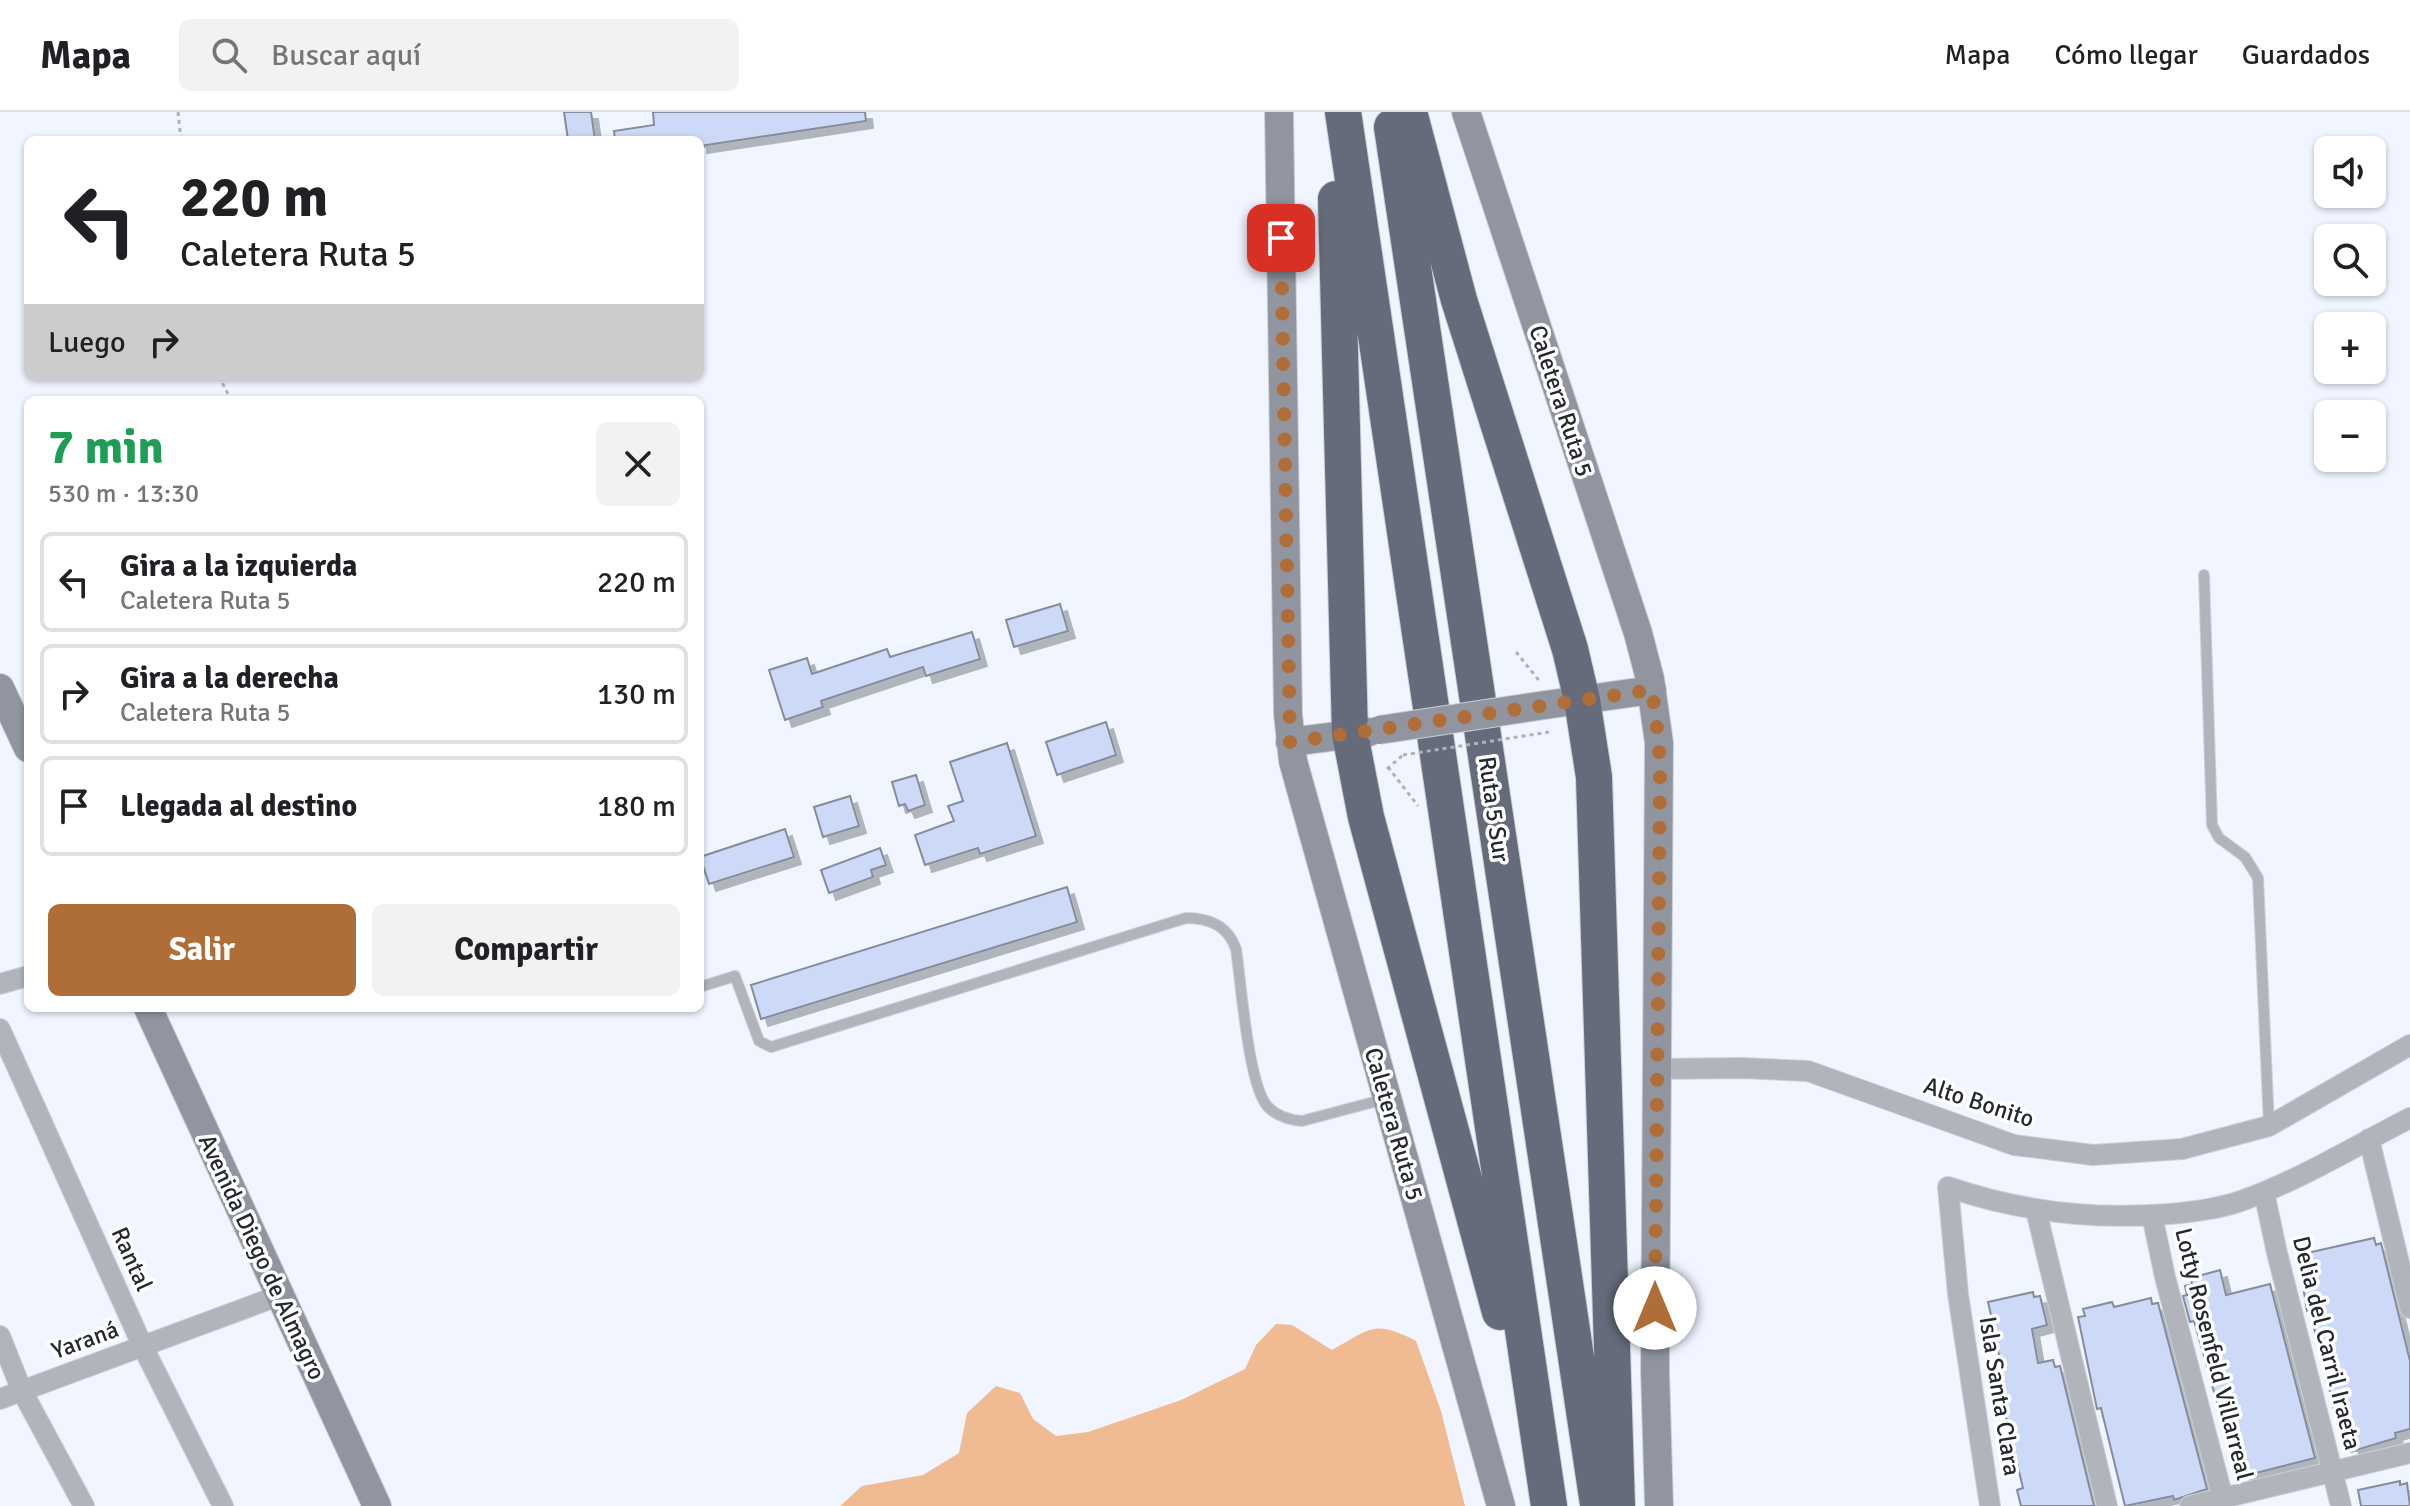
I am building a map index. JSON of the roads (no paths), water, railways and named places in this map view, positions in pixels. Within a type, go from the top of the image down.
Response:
[{"type":"highway","points":[[1334,112],[1365,732],[1366,817],[1547,1495]]},
{"type":"highway","name":"Ruta 5 Sur","points":[[1343,112],[1547,1495]]},
{"type":"highway","name":"Ruta 5 Sur","points":[[1390,112],[1598,1506]]},
{"type":"highway","points":[[1409,112],[1459,300],[1570,649],[1582,700],[1596,797],[1617,1506]]},
{"type":"street","name":"Caletera Ruta 5","points":[[1279,112],[1290,742],[1298,785],[1501,1506]]},
{"type":"street","name":"Caletera Ruta 5","points":[[1466,112],[1638,633],[1652,690],[1660,779],[1655,1421],[1659,1506]]},
{"type":"street","points":[[0,688],[24,739]]},
{"type":"street","points":[[1290,742],[1652,690]]},
{"type":"street","points":[[0,984],[24,977]]},
{"type":"street","name":"Avenida Diego de Almagro","points":[[150,1012],[377,1506]]},
{"type":"street","name":"Rantal","points":[[0,1029],[143,1347],[223,1506]]},
{"type":"street","name":"Alto Bonito","points":[[1657,1069],[1808,1071],[2014,1145],[2093,1155],[2182,1149],[2269,1126],[2410,1045]]},
{"type":"street","points":[[2107,1506],[2036,1210],[2096,1217],[2152,1215],[2197,1211],[2238,1202],[2264,1192],[2410,1118]]},
{"type":"street","points":[[2369,1139],[2410,1308]]},
{"type":"street","name":"Isla Santa Clara","points":[[1990,1506],[1958,1294],[1948,1187],[2036,1210]]},
{"type":"street","name":"Delia del Carril Iraeta","points":[[2264,1192],[2341,1506]]},
{"type":"street","name":"Lotty Rosenfeld Villarreal","points":[[2152,1215],[2165,1277],[2224,1502]]},
{"type":"street","name":"Yaraná","points":[[0,1399],[278,1296]]},
{"type":"street","points":[[0,1336],[22,1391],[81,1505]]},
{"type":"street","points":[[2190,1506],[2224,1502],[2410,1453]]},
{"type":"lane","points":[[2204,575],[2212,825],[2219,838],[2245,857],[2258,878],[2269,1126]]},
{"type":"lane","points":[[704,986],[735,976],[759,1041],[771,1047],[1186,918],[1197,918],[1220,926],[1231,935],[1236,949],[1256,1083],[1268,1107],[1290,1120],[1302,1121],[1387,1098]]}]
